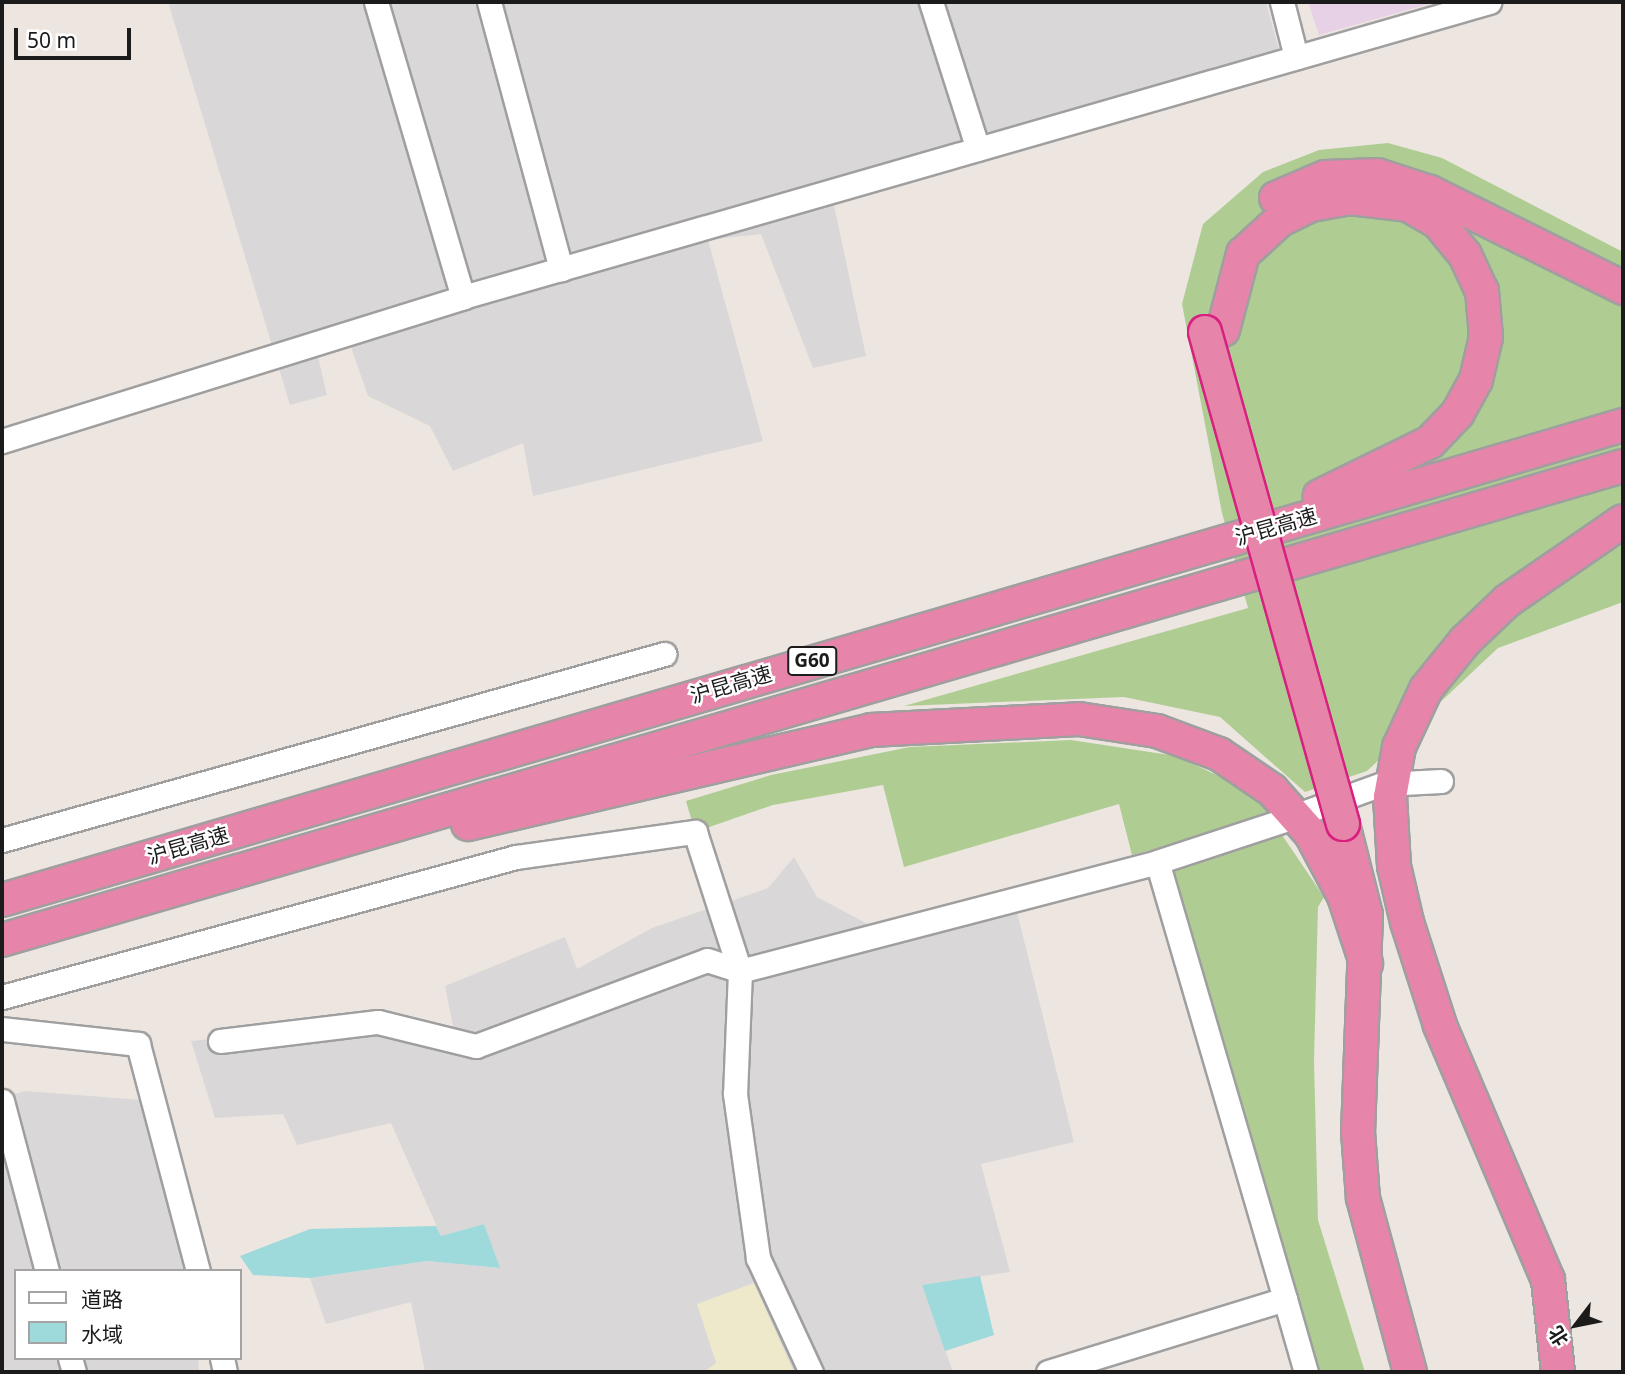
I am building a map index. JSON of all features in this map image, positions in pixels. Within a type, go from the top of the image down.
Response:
[{"type":"highway","points":[[1440,1025],[1415,993],[1351,823],[1214,331],[1214,276],[1240,230],[1275,198],[1325,177],[1377,175],[1430,192],[1623,288]]},
{"type":"highway","points":[[1209,544],[1430,442],[1458,413],[1476,380],[1486,337],[1482,290],[1465,255],[1438,222],[1408,205],[1361,198],[1311,205],[1280,220],[1243,254],[1214,331]]},
{"type":"highway","name":"沪昆高速","points":[[2,900],[1209,544],[1623,425]]},
{"type":"highway","name":"沪昆高速","points":[[2,940],[1623,466]]},
{"type":"highway","points":[[1558,1372],[1548,1280],[1440,1025],[1394,866],[1390,797],[1399,747],[1426,689],[1465,641],[1507,601],[1623,521]]},
{"type":"highway","points":[[82,916],[871,730],[1079,719],[1157,731],[1219,754],[1272,790],[1311,834],[1344,896],[1366,962]]},
{"type":"highway","points":[[1351,823],[1364,901],[1366,962],[1358,1132],[1363,1198],[1410,1372]]},
{"type":"street","points":[[376,2],[463,297]]},
{"type":"street","points":[[489,2],[561,269]]},
{"type":"street","points":[[931,2],[978,149]]},
{"type":"street","points":[[1282,2],[1296,57]]},
{"type":"street","points":[[2,441],[463,297],[1489,2]]},
{"type":"street","points":[[2,839],[664,654]]},
{"type":"street","points":[[220,1041],[378,1022],[476,1046],[707,960],[740,971],[1157,862],[1392,784],[1441,781]]},
{"type":"street","points":[[2,997],[516,857],[695,832],[740,971],[735,1094],[758,1258],[811,1372]]},
{"type":"street","points":[[1157,862],[1306,1372]]},
{"type":"street","points":[[2,1029],[138,1044],[197,1269]]},
{"type":"street","points":[[2,1101],[46,1269]]},
{"type":"street","points":[[1048,1372],[1285,1299]]},
{"type":"shaded area","points":[[168,2],[1266,2],[1282,61],[831,191],[866,356],[813,368],[761,234],[708,240],[763,441],[533,496],[523,443],[453,471],[430,426],[368,396],[351,347],[315,344],[327,395],[290,405]]},
{"type":"shaded area","points":[[1308,2],[1436,2],[1319,35]]},
{"type":"shaded area","points":[[794,857],[817,897],[894,938],[1017,912],[1074,1142],[981,1164],[1010,1272],[922,1285],[953,1372],[425,1372],[411,1302],[326,1324],[310,1278],[427,1261],[499,1268],[484,1224],[441,1236],[391,1123],[297,1145],[283,1114],[215,1118],[191,1041],[378,1022],[456,1041],[445,986],[565,937],[577,969],[652,928],[768,888]]},
{"type":"shaded area","points":[[25,1091],[142,1100],[184,1269],[14,1269],[14,1360],[198,1360],[199,1372],[2,1372],[2,1098]]},
{"type":"shaded area","points":[[754,1283],[794,1372],[704,1372],[716,1363],[697,1304]]},
{"type":"green space","points":[[1388,143],[1442,158],[1623,252],[1623,602],[1498,648],[1367,771],[1305,792],[1220,717],[1124,697],[904,706],[1248,608],[1222,513],[1182,304],[1203,224],[1263,172],[1319,150]]},
{"type":"green space","points":[[1071,740],[1176,756],[1253,792],[1324,897],[1318,907],[1314,1061],[1318,1220],[1365,1372],[1307,1372],[1155,849],[1132,855],[1119,804],[904,867],[883,785],[773,805],[695,832],[686,801],[771,775],[910,747]]},
{"type":"water","points":[[484,1224],[500,1268],[427,1261],[310,1278],[253,1275],[240,1256],[310,1229],[436,1226],[441,1236]]},
{"type":"water","points":[[980,1276],[994,1335],[945,1351],[922,1285]]}]
